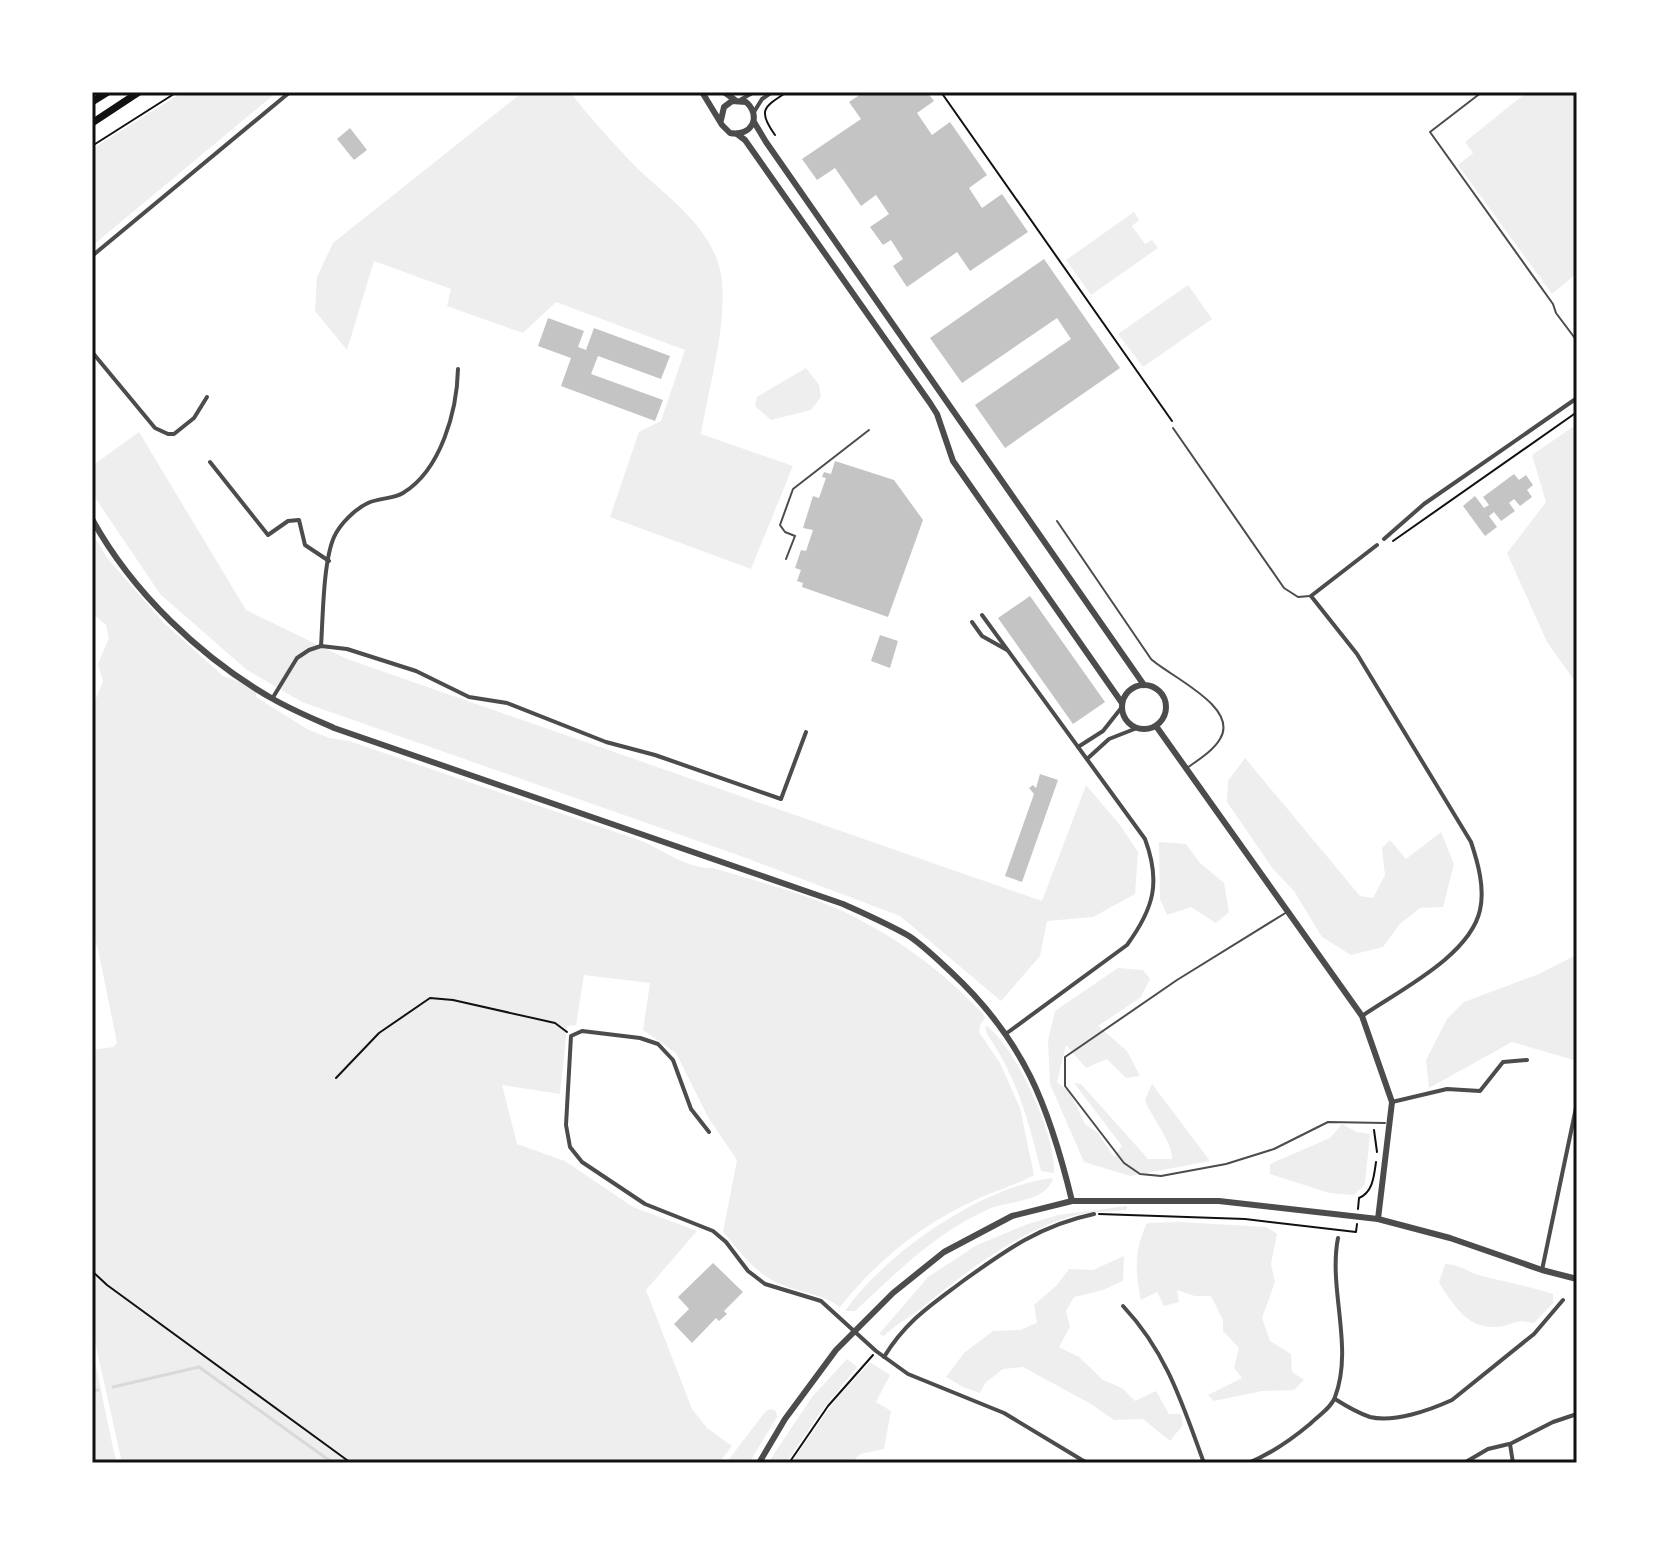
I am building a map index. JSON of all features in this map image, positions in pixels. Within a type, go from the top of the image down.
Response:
[{"type":"main road","points":[[92,102],[108,92]]},
{"type":"main road","points":[[92,123],[139,92]]},
{"type":"street","points":[[92,256],[290,92]]},
{"type":"street","points":[[702,92],[725,129],[745,140],[930,403],[937,414],[953,461],[1122,705],[1126,720],[1137,728]]},
{"type":"street","points":[[724,92],[750,105],[754,122],[766,142],[1144,685]]},
{"type":"street","points":[[721,120],[724,107],[754,92]]},
{"type":"street","points":[[754,112],[762,99],[772,92]]},
{"type":"street","points":[[737,134],[747,131],[754,122]]},
{"type":"street","points":[[93,354],[155,428],[163,432],[174,434],[194,418],[207,397]]},
{"type":"street","points":[[321,646],[334,537],[350,516],[369,502],[401,495],[431,468],[456,401],[458,369]]},
{"type":"street","points":[[1384,539],[1424,504],[1577,398]]},
{"type":"street","points":[[210,462],[268,535],[288,521],[299,520],[305,545],[329,561]]},
{"type":"street","points":[[92,519],[104,541],[134,581],[175,624],[214,658],[272,699],[334,728],[843,904],[910,937],[972,992],[1007,1033],[1040,1093],[1072,1201]]},
{"type":"street","points":[[1362,1016],[1453,953],[1474,927],[1482,893],[1471,842],[1357,654],[1311,596],[1377,545]]},
{"type":"street","points":[[982,615],[1145,839],[1153,860],[1151,905],[1142,925],[1127,945],[1007,1033]]},
{"type":"street","points":[[972,622],[982,636],[1009,651]]},
{"type":"street","points":[[272,699],[297,658],[309,650],[321,646],[357,651],[416,671],[469,697],[507,703],[606,742],[655,755],[781,799],[806,732]]},
{"type":"street","points":[[1078,747],[1103,731],[1132,688],[1144,685],[1156,688],[1165,698],[1166,711],[1156,726]]},
{"type":"street","points":[[1156,726],[1362,1016],[1392,1102],[1378,1219]]},
{"type":"street","points":[[1087,759],[1109,739],[1137,728],[1156,726]]},
{"type":"street","points":[[709,1132],[691,1109],[673,1060],[658,1044],[640,1038],[582,1031],[575,1032],[570,1038],[566,1125],[570,1147],[582,1162],[645,1204],[713,1231],[726,1242],[748,1271],[765,1284],[821,1301],[876,1351],[922,1381],[1004,1413],[1087,1463]]},
{"type":"street","points":[[1392,1102],[1447,1089],[1480,1091],[1503,1062],[1527,1060]]},
{"type":"street","points":[[1542,1270],[1577,1103]]},
{"type":"street","points":[[759,1463],[785,1419],[836,1350],[893,1293],[944,1252],[1012,1216],[1072,1201],[1219,1201],[1378,1219],[1450,1238],[1577,1279]]},
{"type":"street","points":[[884,1357],[907,1323],[990,1259],[1047,1228],[1094,1214]]},
{"type":"street","points":[[1248,1463],[1302,1430],[1335,1399],[1341,1347],[1335,1256],[1338,1238]]},
{"type":"street","points":[[1335,1399],[1373,1417],[1387,1418],[1452,1400],[1534,1334],[1563,1300]]},
{"type":"street","points":[[1123,1306],[1145,1329],[1176,1384],[1204,1463]]},
{"type":"street","points":[[1464,1463],[1488,1449],[1510,1444],[1553,1422],[1577,1414]]},
{"type":"street","points":[[1510,1444],[1513,1463]]},
{"type":"lane","points":[[1482,92],[1430,132],[1577,341]]},
{"type":"lane","points":[[1173,428],[1284,588],[1298,597],[1311,596]]},
{"type":"lane","points":[[786,559],[795,536],[785,532],[780,525],[793,489],[869,430]]},
{"type":"lane","points":[[1057,521],[1151,659],[1160,668],[1191,686],[1222,719],[1225,728],[1214,747],[1186,769]]},
{"type":"lane","points":[[1288,911],[1177,980],[1065,1057],[1065,1086],[1124,1163],[1140,1174],[1161,1176],[1226,1164],[1274,1149],[1328,1122],[1391,1123]]},
{"type":"path","points":[[92,146],[177,92]]},
{"type":"path","points":[[775,135],[764,117],[767,106],[787,92]]},
{"type":"path","points":[[941,92],[1158,401]]},
{"type":"path","points":[[1384,539],[1392,542],[1577,412]]},
{"type":"path","points":[[336,1078],[379,1033],[430,998],[555,1023],[570,1038]]},
{"type":"path","points":[[1359,1198],[1368,1193],[1375,1167],[1374,1122]]},
{"type":"path","points":[[1094,1214],[1245,1219],[1356,1232]]},
{"type":"path","points":[[92,1271],[351,1463]]},
{"type":"path","points":[[789,1463],[828,1406],[876,1351]]},
{"type":"shaded area","points":[[183,92],[277,92],[92,246],[92,149]]},
{"type":"shaded area","points":[[523,92],[570,92],[635,166],[689,217],[711,247],[722,282],[722,319],[701,434],[793,466],[751,569],[610,517],[639,432],[661,421],[685,350],[556,302],[523,333],[447,306],[451,289],[374,261],[347,350],[315,311],[317,277],[333,243]]},
{"type":"shaded area","points":[[1527,92],[1577,92],[1577,273],[1552,294],[1458,165],[1473,153],[1465,142]]},
{"type":"shaded area","points":[[1134,212],[1139,220],[1132,226],[1145,244],[1152,240],[1158,248],[1091,295],[1066,260]]},
{"type":"shaded area","points":[[1188,285],[1212,319],[1143,367],[1118,334]]},
{"type":"shaded area","points":[[806,368],[819,385],[821,397],[811,410],[771,420],[755,406],[757,397]]},
{"type":"shaded area","points":[[1577,424],[1577,684],[1547,642],[1507,553],[1546,502],[1532,455]]},
{"type":"shaded area","points":[[139,432],[246,610],[347,659],[1042,901],[1086,785],[1138,852],[1135,894],[1093,917],[1047,921],[1040,956],[1001,1001],[900,916],[749,859],[302,702],[247,670],[160,594],[92,493],[92,466]]},
{"type":"shaded area","points":[[92,533],[108,559],[163,622],[223,676],[256,688],[256,697],[307,729],[642,841],[694,866],[713,868],[809,898],[860,920],[898,943],[951,983],[983,1014],[985,1018],[979,1032],[1000,1063],[1020,1108],[1034,1175],[971,1202],[916,1234],[868,1275],[840,1307],[771,1280],[755,1268],[723,1232],[737,1160],[708,1117],[676,1053],[643,1030],[650,983],[584,975],[576,1025],[567,1026],[560,1094],[502,1085],[517,1144],[565,1161],[633,1207],[697,1231],[646,1290],[692,1409],[707,1428],[732,1446],[719,1463],[122,1463],[92,1328],[92,1050],[114,1047],[117,1043],[98,949],[92,934],[92,708],[103,681],[98,664],[109,638],[106,625],[92,613]]},
{"type":"shaded area","points":[[1245,758],[1360,896],[1373,898],[1385,875],[1382,848],[1390,840],[1406,859],[1441,832],[1454,864],[1443,907],[1420,908],[1400,924],[1383,947],[1351,955],[1322,937],[1294,891],[1273,869],[1227,802],[1228,781]]},
{"type":"shaded area","points":[[1159,842],[1186,844],[1200,863],[1224,883],[1229,912],[1216,923],[1191,907],[1167,915],[1160,899]]},
{"type":"shaded area","points":[[1577,948],[1577,1061],[1512,1042],[1429,1088],[1426,1060],[1447,1019],[1464,1002],[1539,974],[1574,956]]},
{"type":"shaded area","points":[[1118,968],[1143,970],[1150,979],[1141,997],[1098,1026],[1127,1051],[1140,1076],[1126,1078],[1107,1059],[1086,1068],[1066,1045],[1057,1082],[1070,1093],[1085,1124],[1098,1133],[1114,1157],[1122,1146],[1074,1083],[1081,1084],[1148,1159],[1172,1159],[1169,1144],[1145,1100],[1152,1084],[1210,1161],[1130,1176],[1084,1162],[1050,1084],[1048,1040],[1055,1011]]},
{"type":"shaded area","points":[[987,1026],[1010,1054],[1032,1094],[1049,1137],[1054,1173],[1041,1171],[1021,1100],[1007,1067],[987,1034]]},
{"type":"shaded area","points":[[1342,1124],[1357,1132],[1370,1134],[1365,1184],[1354,1195],[1329,1193],[1270,1174],[1270,1164],[1330,1138]]},
{"type":"shaded area","points":[[1053,1178],[1043,1192],[1035,1196],[989,1209],[951,1229],[918,1254],[855,1311],[845,1311],[884,1267],[938,1226],[997,1194],[1026,1183]]},
{"type":"shaded area","points":[[1127,1206],[1127,1210],[1068,1217],[1022,1237],[969,1271],[884,1336],[879,1334],[928,1277],[977,1245],[1058,1215]]},
{"type":"shaded area","points":[[1147,1223],[1266,1227],[1277,1234],[1271,1264],[1275,1282],[1262,1318],[1270,1341],[1291,1354],[1292,1372],[1304,1380],[1294,1390],[1262,1391],[1214,1401],[1208,1395],[1242,1378],[1234,1368],[1239,1348],[1223,1331],[1223,1320],[1211,1296],[1195,1296],[1177,1290],[1179,1302],[1164,1306],[1157,1292],[1141,1300],[1137,1261]]},
{"type":"shaded area","points":[[1124,1256],[1123,1281],[1074,1297],[1066,1311],[1070,1327],[1059,1347],[1079,1357],[1103,1380],[1122,1388],[1135,1401],[1156,1391],[1169,1414],[1181,1414],[1183,1425],[1170,1441],[1143,1419],[1114,1420],[1023,1367],[1003,1369],[985,1383],[980,1393],[946,1377],[964,1353],[993,1331],[1020,1330],[1037,1323],[1034,1305],[1057,1285],[1069,1269],[1093,1270]]},
{"type":"shaded area","points":[[1445,1264],[1553,1294],[1553,1303],[1534,1323],[1518,1322],[1497,1327],[1477,1324],[1462,1314],[1439,1283]]},
{"type":"shaded area","points":[[92,1347],[113,1448],[117,1463],[92,1463]]},
{"type":"shaded area","points":[[847,1359],[857,1367],[786,1463],[768,1463],[812,1397]]},
{"type":"shaded area","points":[[870,1362],[890,1375],[876,1402],[891,1411],[884,1449],[860,1454],[852,1463],[791,1463],[836,1399]]},
{"type":"shaded area","points":[[766,1411],[776,1411],[777,1417],[749,1463],[726,1463]]},
{"type":"building","points":[[864,92],[927,92],[934,101],[917,113],[932,135],[950,122],[987,175],[969,188],[982,208],[1002,194],[1028,232],[970,271],[957,252],[907,287],[893,266],[903,259],[891,240],[883,245],[870,227],[889,214],[876,195],[861,206],[835,168],[817,180],[802,159],[861,119],[849,102]]},
{"type":"building","points":[[350,128],[367,150],[354,160],[337,139]]},
{"type":"building","points":[[1044,259],[1120,368],[1005,448],[975,405],[1071,339],[1057,318],[962,383],[930,338]]},
{"type":"building","points":[[548,318],[584,331],[578,347],[586,350],[594,328],[670,356],[661,379],[598,356],[591,374],[663,400],[655,421],[561,386],[571,358],[538,346]]},
{"type":"building","points":[[835,461],[894,480],[923,520],[888,617],[802,587],[803,583],[797,581],[801,570],[795,568],[801,550],[806,551],[813,530],[803,528],[813,496],[819,498],[826,478],[822,477],[824,472],[831,474]]},
{"type":"building","points":[[1514,474],[1519,480],[1526,475],[1533,485],[1527,490],[1532,497],[1520,506],[1514,499],[1509,503],[1515,511],[1501,521],[1494,512],[1489,516],[1497,527],[1485,536],[1463,506],[1475,496],[1484,508],[1489,505],[1483,497]]},
{"type":"building","points":[[1030,596],[1105,702],[1073,724],[998,618]]},
{"type":"building","points":[[880,635],[898,641],[890,668],[871,661]]},
{"type":"building","points":[[1040,774],[1058,780],[1022,882],[1005,876],[1034,794],[1029,788],[1033,785],[1036,788]]},
{"type":"building","points":[[713,1263],[743,1292],[724,1311],[727,1314],[719,1321],[716,1318],[692,1343],[674,1324],[689,1309],[678,1297]]},
{"type":"waterway","points":[[113,1387],[199,1367],[333,1463]]},
{"type":"waterway","points":[[92,1391],[98,1390]]}]
